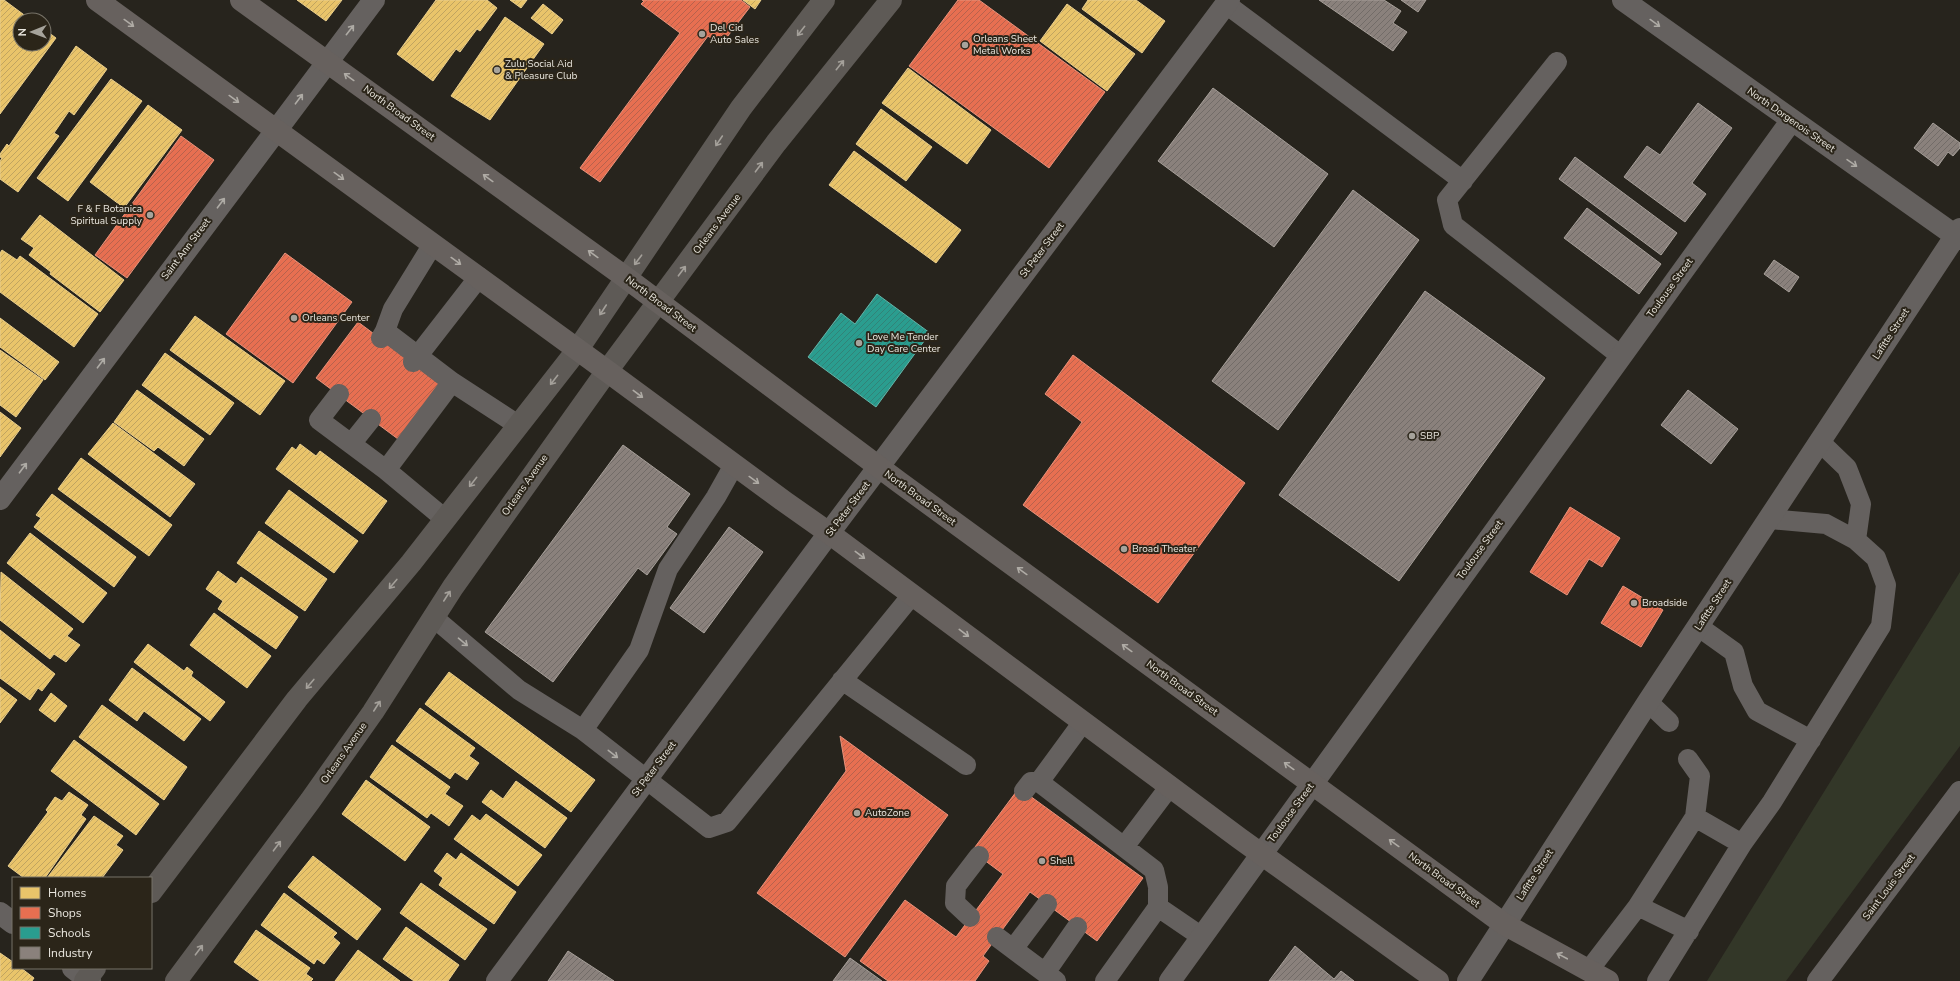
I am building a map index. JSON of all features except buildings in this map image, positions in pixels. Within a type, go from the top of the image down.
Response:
[{"type":"main road","points":[[98,0],[912,594],[1261,855],[1438,981]]},
{"type":"main road","name":"North Broad Street","points":[[242,0],[625,277],[879,467],[1504,924],[1608,981]]},
{"type":"street","name":"Saint Ann Street","points":[[0,499],[374,0]]},
{"type":"street","points":[[152,891],[297,699],[411,563],[578,349],[625,277],[654,238],[741,108],[824,0]]},
{"type":"street","name":"Orleans Avenue","points":[[176,981],[310,801],[373,712],[433,617],[607,370],[659,303],[776,144],[891,0]]},
{"type":"street","name":"North Dorgenois Street","points":[[1623,0],[1791,120],[1959,235]]},
{"type":"street","name":"St Peter Street","points":[[497,981],[829,533],[1227,2]]},
{"type":"street","name":"Toulouse Street","points":[[1170,981],[1791,120]]},
{"type":"street","name":"Lafitte Street","points":[[1468,981],[1648,702],[1959,235]]},
{"type":"street","name":"Saint Louis Street","points":[[1818,981],[1960,792]]},
{"type":"street","points":[[0,913],[12,922]]},
{"type":"lane","points":[[1227,2],[1463,181]]},
{"type":"lane","points":[[1557,62],[1447,200],[1453,225],[1621,356]]},
{"type":"lane","points":[[433,244],[393,309],[383,335],[415,359],[518,425]]},
{"type":"lane","points":[[415,359],[479,278]]},
{"type":"lane","points":[[386,470],[452,382]]},
{"type":"lane","points":[[339,394],[319,420],[386,470],[445,519]]},
{"type":"lane","points":[[351,444],[371,419]]},
{"type":"lane","points":[[1820,442],[1847,468],[1861,504],[1856,540]]},
{"type":"lane","points":[[583,730],[639,650],[668,569],[716,497],[734,465]]},
{"type":"lane","points":[[1656,981],[1689,931],[1742,844],[1772,802],[1881,626],[1886,585],[1876,558],[1856,540],[1826,524],[1770,519]]},
{"type":"lane","points":[[433,617],[519,690],[583,730],[709,828],[727,822],[912,594]]},
{"type":"lane","points":[[1699,627],[1734,652],[1743,686],[1758,711],[1811,740]]},
{"type":"lane","points":[[842,680],[966,764]]},
{"type":"lane","points":[[1648,702],[1669,722]]},
{"type":"lane","points":[[1083,722],[1032,787],[1095,834],[1127,855],[1154,870],[1158,887],[1158,907],[1105,981]]},
{"type":"lane","points":[[1589,970],[1638,906],[1695,817],[1700,776],[1688,759]]},
{"type":"lane","points":[[1127,855],[1170,786]]},
{"type":"lane","points":[[1695,817],[1742,844]]},
{"type":"lane","points":[[970,917],[955,903],[956,886],[979,856]]},
{"type":"lane","points":[[1013,949],[1046,904]]},
{"type":"lane","points":[[1638,906],[1689,931]]},
{"type":"lane","points":[[1158,907],[1202,937]]},
{"type":"lane","points":[[997,937],[1050,977],[1077,927]]},
{"type":"green space","points":[[1960,572],[1960,746],[1786,981],[1707,981]]},
{"type":"place","name":"Del Cid Auto Sales","points":[[702,34]]},
{"type":"place","name":"Orleans Sheet Metal Works","points":[[965,45]]},
{"type":"place","name":"Zulu Social Aid & Pleasure Club","points":[[497,70]]},
{"type":"place","name":"F & F Botanica Spiritual Supply","points":[[150,215]]},
{"type":"place","name":"Orleans Center","points":[[294,318]]},
{"type":"place","name":"Love Me Tender Day Care Center","points":[[859,343]]},
{"type":"place","name":"SBP","points":[[1412,436]]},
{"type":"place","name":"Broad Theater","points":[[1124,549]]},
{"type":"place","name":"Broadside","points":[[1634,603]]},
{"type":"place","name":"AutoZone","points":[[857,813]]},
{"type":"place","name":"Shell","points":[[1042,861]]}]
